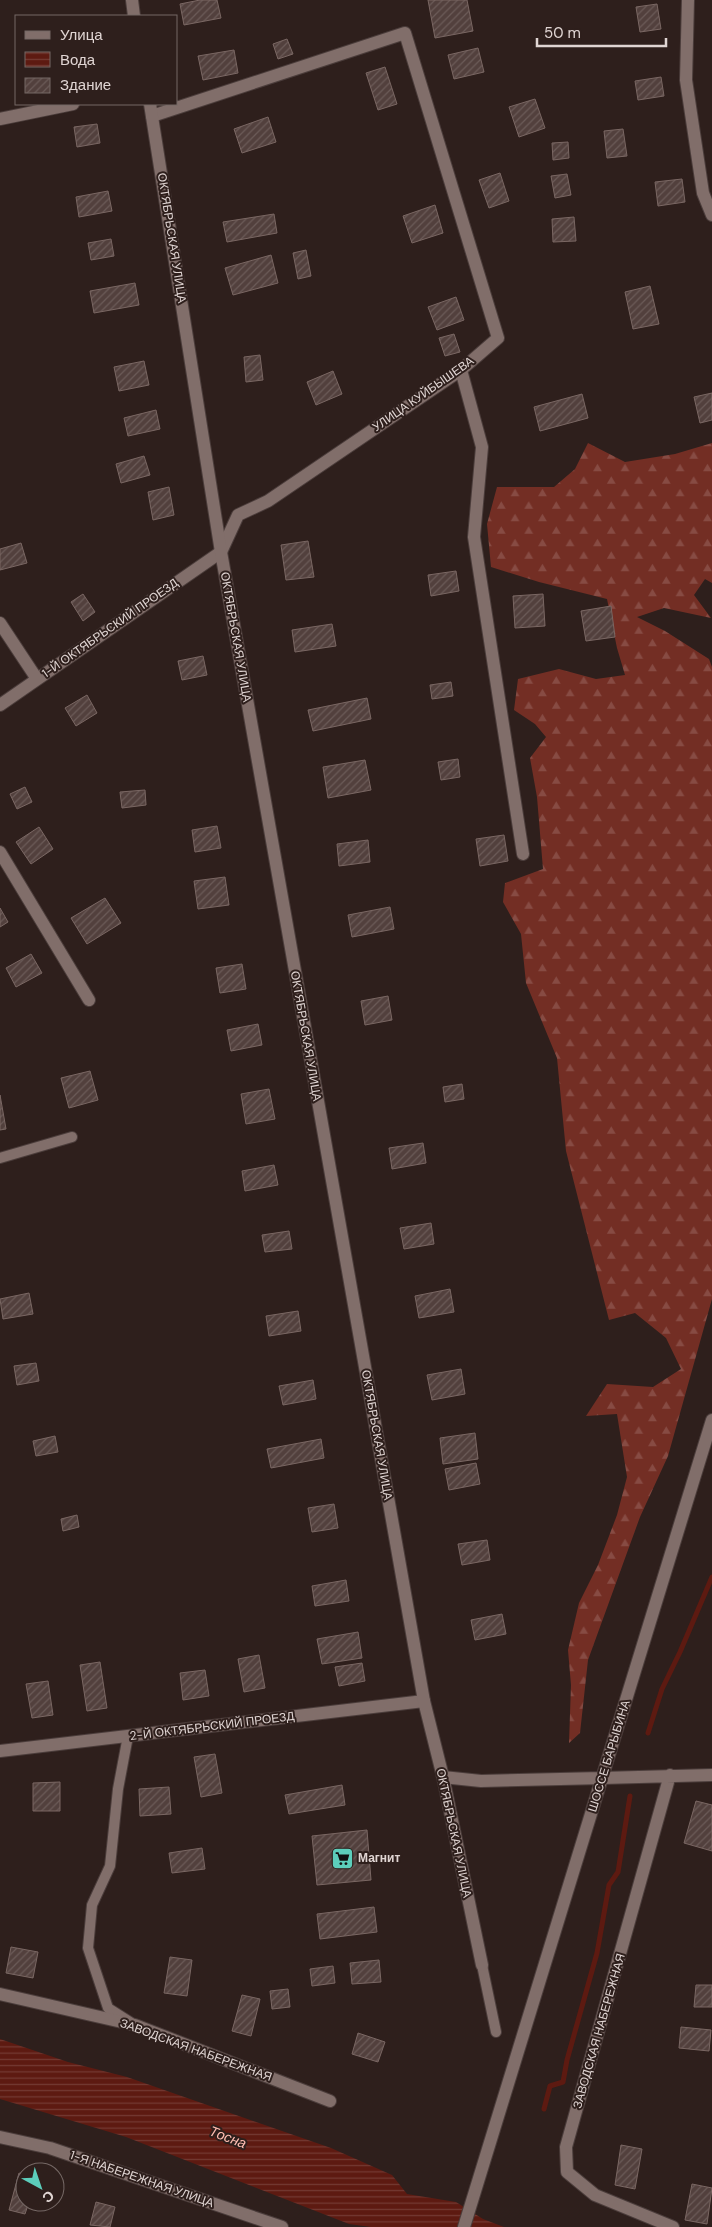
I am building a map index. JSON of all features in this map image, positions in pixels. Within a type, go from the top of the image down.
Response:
[{"type":"street","points":[[132,0],[134,15]]},
{"type":"street","points":[[688,0],[686,80],[703,193],[712,215]]},
{"type":"street","name":"УЛИЦА КУЙБЫШЕВА","points":[[178,102],[405,33],[498,338],[460,370],[268,501],[238,515],[221,552]]},
{"type":"street","points":[[0,119],[68,105]]},
{"type":"street","name":"УЛИЦА КУЙБЫШЕВА","points":[[151,110],[167,105]]},
{"type":"street","name":"ОКТЯБРЬСКАЯ УЛИЦА","points":[[151,110],[221,552],[424,1701],[443,1777],[482,1965]]},
{"type":"street","points":[[460,370],[482,447],[474,537],[523,854]]},
{"type":"street","name":"1-Й ОКТЯБРЬСКИЙ ПРОЕЗД","points":[[0,705],[221,552]]},
{"type":"street","points":[[0,623],[37,679]]},
{"type":"street","points":[[0,852],[89,1000]]},
{"type":"street","name":"ШОССЕ БАРЫБИНА","points":[[464,2227],[712,1420]]},
{"type":"street","name":"2-Й ОКТЯБРЬСКИЙ ПРОЕЗД","points":[[0,1751],[424,1701]]},
{"type":"street","name":"ЗАВОДСКАЯ НАБЕРЕЖНАЯ","points":[[670,1775],[566,2147],[566,2172],[595,2195],[673,2227]]},
{"type":"street","points":[[443,1777],[481,1781],[712,1775]]},
{"type":"street","name":"ЗАВОДСКАЯ НАБЕРЕЖНАЯ","points":[[0,1994],[135,2025],[330,2101]]},
{"type":"street","name":"1-Я НАБЕРЕЖНАЯ УЛИЦА","points":[[0,2137],[50,2148],[282,2227]]},
{"type":"lane","points":[[0,1158],[72,1137]]},
{"type":"lane","points":[[128,1736],[118,1789],[110,1866],[92,1905],[88,1948],[108,2008],[135,2025]]},
{"type":"lane","points":[[482,1965],[496,2032]]},
{"type":"green space","points":[[588,443],[625,462],[675,454],[712,443],[712,583],[705,579],[694,595],[711,618],[664,608],[637,617],[665,631],[709,659],[712,667],[712,1299],[668,1456],[640,1517],[588,1660],[580,1733],[569,1743],[571,1685],[568,1650],[579,1603],[598,1565],[617,1515],[627,1477],[617,1414],[586,1416],[607,1384],[653,1387],[681,1369],[666,1338],[635,1313],[609,1320],[566,1151],[557,1058],[526,983],[521,934],[503,902],[505,883],[543,869],[537,797],[530,758],[546,737],[535,724],[514,710],[518,679],[559,669],[596,679],[625,675],[617,648],[607,599],[539,582],[491,567],[487,524],[497,487],[554,487],[575,469]]},
{"type":"water","name":"Тосна","points":[[0,2039],[68,2062],[127,2077],[331,2148],[392,2175],[407,2194],[456,2202],[483,2219],[504,2227],[371,2227],[349,2224],[126,2137],[0,2099]]},
{"type":"building","points":[[200,0],[217,0],[221,18],[184,25],[180,4]]},
{"type":"building","points":[[428,0],[467,0],[473,31],[435,38]]},
{"type":"building","points":[[657,4],[661,29],[640,32],[636,7]]},
{"type":"building","points":[[287,39],[293,54],[278,59],[273,44]]},
{"type":"building","points":[[478,48],[484,72],[454,79],[448,55]]},
{"type":"building","points":[[234,50],[238,73],[203,80],[198,56]]},
{"type":"building","points":[[385,67],[397,104],[378,110],[366,73]]},
{"type":"building","points":[[661,77],[664,96],[638,100],[635,81]]},
{"type":"building","points":[[535,99],[545,128],[519,137],[509,107]]},
{"type":"building","points":[[268,117],[276,142],[242,153],[234,129]]},
{"type":"building","points":[[97,124],[100,143],[77,147],[74,127]]},
{"type":"building","points":[[623,129],[627,156],[607,158],[604,131]]},
{"type":"building","points":[[568,142],[569,158],[553,160],[552,143]]},
{"type":"building","points":[[500,173],[509,201],[489,208],[479,180]]},
{"type":"building","points":[[567,174],[571,195],[555,198],[551,176]]},
{"type":"building","points":[[682,179],[685,202],[658,206],[655,182]]},
{"type":"building","points":[[108,191],[112,211],[79,217],[76,197]]},
{"type":"building","points":[[435,205],[443,233],[412,243],[403,216]]},
{"type":"building","points":[[274,214],[277,233],[227,242],[223,222]]},
{"type":"building","points":[[574,217],[576,241],[553,242],[552,219]]},
{"type":"building","points":[[111,239],[114,256],[91,260],[88,243]]},
{"type":"building","points":[[306,250],[311,276],[298,279],[293,253]]},
{"type":"building","points":[[271,255],[278,283],[233,295],[225,268]]},
{"type":"building","points":[[135,283],[139,305],[94,313],[90,291]]},
{"type":"building","points":[[650,286],[659,324],[633,329],[625,292]]},
{"type":"building","points":[[456,297],[464,320],[437,330],[428,307]]},
{"type":"building","points":[[454,334],[460,352],[445,356],[439,338]]},
{"type":"building","points":[[260,355],[263,380],[246,382],[244,357]]},
{"type":"building","points":[[144,361],[149,385],[119,391],[114,367]]},
{"type":"building","points":[[333,371],[342,394],[316,405],[307,382]]},
{"type":"building","points":[[712,393],[712,420],[700,423],[694,397]]},
{"type":"building","points":[[582,394],[588,418],[540,431],[534,407]]},
{"type":"building","points":[[156,410],[160,429],[128,436],[124,418]]},
{"type":"building","points":[[144,456],[150,475],[121,483],[116,464]]},
{"type":"building","points":[[169,487],[174,515],[153,520],[148,492]]},
{"type":"building","points":[[308,541],[314,577],[286,580],[281,545]]},
{"type":"building","points":[[21,543],[27,563],[0,570],[0,549]]},
{"type":"building","points":[[456,571],[459,591],[431,596],[428,575]]},
{"type":"building","points":[[83,594],[95,612],[83,621],[71,602]]},
{"type":"building","points":[[543,594],[545,626],[515,628],[513,596]]},
{"type":"building","points":[[611,606],[615,637],[586,641],[581,611]]},
{"type":"building","points":[[332,624],[336,646],[295,652],[292,630]]},
{"type":"building","points":[[203,656],[207,675],[182,680],[178,661]]},
{"type":"building","points":[[451,682],[453,696],[432,699],[430,685]]},
{"type":"building","points":[[87,695],[97,713],[76,726],[65,708]]},
{"type":"building","points":[[367,698],[371,719],[313,731],[308,710]]},
{"type":"building","points":[[458,759],[460,777],[441,780],[438,762]]},
{"type":"building","points":[[365,760],[371,790],[328,798],[323,767]]},
{"type":"building","points":[[25,787],[32,802],[17,809],[10,794]]},
{"type":"building","points":[[145,790],[146,805],[122,808],[120,792]]},
{"type":"building","points":[[217,826],[221,848],[195,852],[192,830]]},
{"type":"building","points":[[39,827],[53,849],[31,864],[16,842]]},
{"type":"building","points":[[504,835],[508,861],[480,866],[476,839]]},
{"type":"building","points":[[368,840],[370,862],[339,866],[337,844]]},
{"type":"building","points":[[225,877],[229,905],[198,909],[194,881]]},
{"type":"building","points":[[105,898],[121,923],[87,944],[71,918]]},
{"type":"building","points":[[390,907],[394,929],[352,937],[348,915]]},
{"type":"building","points":[[0,908],[8,922],[0,927]]},
{"type":"building","points":[[31,954],[42,973],[16,987],[6,968]]},
{"type":"building","points":[[242,964],[246,989],[220,993],[216,968]]},
{"type":"building","points":[[388,996],[392,1020],[365,1025],[361,1001]]},
{"type":"building","points":[[258,1024],[262,1045],[231,1051],[227,1030]]},
{"type":"building","points":[[90,1071],[98,1100],[69,1108],[61,1078]]},
{"type":"building","points":[[462,1084],[464,1099],[445,1102],[443,1087]]},
{"type":"building","points":[[269,1089],[275,1119],[246,1124],[241,1094]]},
{"type":"building","points":[[0,1095],[6,1129],[0,1130]]},
{"type":"building","points":[[423,1143],[426,1163],[392,1169],[389,1148]]},
{"type":"building","points":[[274,1165],[278,1185],[245,1191],[242,1171]]},
{"type":"building","points":[[431,1223],[434,1244],[404,1249],[400,1228]]},
{"type":"building","points":[[289,1231],[292,1249],[265,1252],[262,1235]]},
{"type":"building","points":[[450,1289],[454,1312],[419,1318],[415,1296]]},
{"type":"building","points":[[29,1293],[33,1314],[3,1319],[0,1299]]},
{"type":"building","points":[[298,1311],[301,1331],[269,1336],[266,1316]]},
{"type":"building","points":[[36,1363],[39,1381],[17,1385],[14,1366]]},
{"type":"building","points":[[461,1369],[465,1394],[432,1400],[427,1375]]},
{"type":"building","points":[[313,1380],[316,1399],[283,1405],[279,1386]]},
{"type":"building","points":[[475,1433],[478,1459],[443,1464],[440,1438]]},
{"type":"building","points":[[55,1436],[58,1452],[36,1456],[33,1441]]},
{"type":"building","points":[[321,1439],[324,1458],[271,1468],[267,1449]]},
{"type":"building","points":[[476,1463],[480,1484],[449,1490],[445,1469]]},
{"type":"building","points":[[334,1504],[338,1528],[312,1532],[308,1508]]},
{"type":"building","points":[[77,1515],[79,1527],[63,1531],[61,1519]]},
{"type":"building","points":[[487,1540],[490,1560],[462,1565],[458,1544]]},
{"type":"building","points":[[346,1580],[349,1601],[315,1606],[312,1586]]},
{"type":"building","points":[[502,1614],[506,1634],[475,1640],[471,1620]]},
{"type":"building","points":[[358,1632],[362,1658],[322,1664],[317,1639]]},
{"type":"building","points":[[259,1655],[265,1688],[244,1692],[238,1659]]},
{"type":"building","points":[[100,1662],[107,1708],[87,1711],[80,1665]]},
{"type":"building","points":[[362,1663],[365,1681],[339,1686],[335,1667]]},
{"type":"building","points":[[205,1670],[209,1696],[183,1700],[180,1673]]},
{"type":"building","points":[[48,1681],[53,1715],[32,1718],[26,1684]]},
{"type":"building","points":[[215,1754],[222,1793],[201,1797],[194,1757]]},
{"type":"building","points":[[60,1782],[60,1811],[33,1811],[33,1783]]},
{"type":"building","points":[[342,1785],[345,1805],[289,1814],[285,1795]]},
{"type":"building","points":[[169,1787],[171,1814],[140,1816],[139,1789]]},
{"type":"building","points":[[696,1801],[712,1805],[712,1851],[684,1843]]},
{"type":"building","name":"Магнит","points":[[367,1830],[371,1880],[317,1885],[312,1836]]},
{"type":"building","points":[[202,1848],[205,1869],[172,1873],[169,1853]]},
{"type":"building","points":[[374,1907],[377,1932],[320,1939],[317,1914]]},
{"type":"building","points":[[11,1947],[38,1952],[33,1978],[6,1973]]},
{"type":"building","points":[[170,1957],[192,1960],[187,1996],[164,1993]]},
{"type":"building","points":[[379,1960],[381,1982],[352,1984],[350,1963]]},
{"type":"building","points":[[333,1966],[335,1983],[312,1986],[310,1969]]},
{"type":"building","points":[[696,1985],[712,1985],[712,2007],[694,2007]]},
{"type":"building","points":[[288,1989],[290,2007],[272,2009],[270,1991]]},
{"type":"building","points":[[242,1995],[260,1999],[251,2036],[232,2031]]},
{"type":"building","points":[[681,2027],[711,2030],[709,2051],[679,2048]]},
{"type":"building","points":[[358,2033],[385,2042],[378,2062],[352,2054]]},
{"type":"building","points":[[621,2145],[642,2149],[635,2189],[615,2185]]},
{"type":"building","points":[[692,2184],[712,2188],[707,2224],[685,2220]]},
{"type":"building","points":[[15,2188],[15,2212],[9,2210]]},
{"type":"building","points":[[96,2202],[115,2207],[110,2227],[90,2225]]},
{"type":"waterway","points":[[648,1733],[662,1689],[712,1577]]},
{"type":"waterway","points":[[544,2109],[550,2086],[563,2082],[567,2060],[597,1953],[609,1885],[618,1872],[630,1796]]},
{"type":"place","name":"Магнит","points":[[342,1858]]}]
